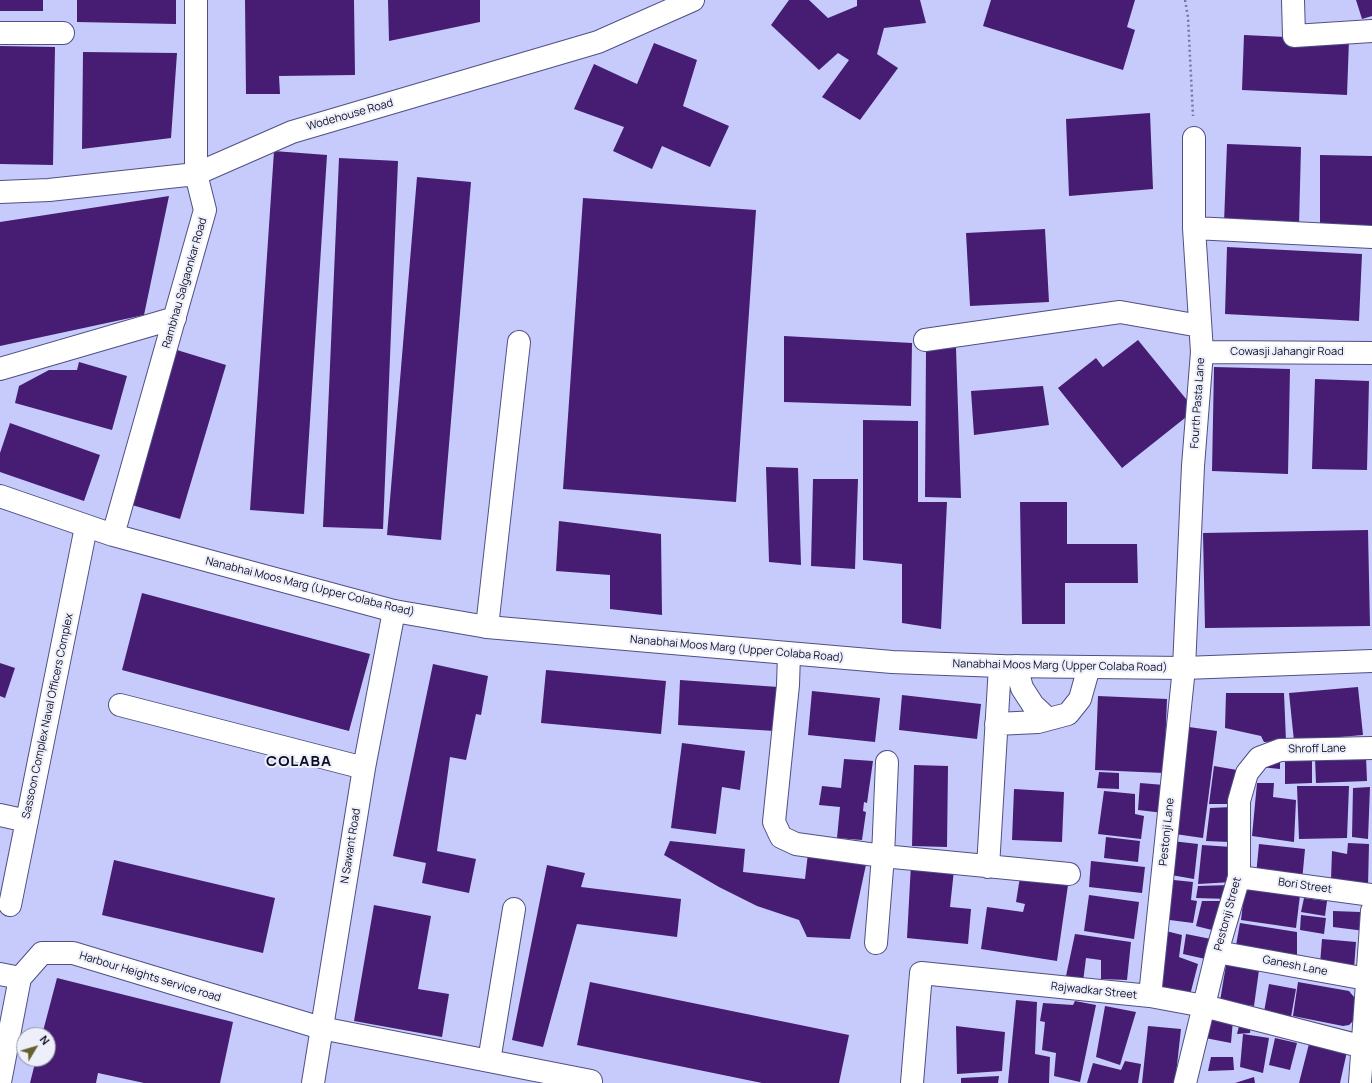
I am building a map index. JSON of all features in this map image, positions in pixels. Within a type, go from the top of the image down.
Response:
[{"type":"street","name":"Rambhau Salgaonkar Road","points":[[113,535],[205,210],[196,174],[196,0]]},
{"type":"street","name":"Wodehouse Road","points":[[0,192],[49,190],[196,174],[292,132],[598,42],[693,0]]},
{"type":"street","points":[[1292,0],[1294,36],[1372,31]]},
{"type":"street","points":[[0,33],[63,33]]},
{"type":"street","name":"Fourth Pasta Lane","points":[[1184,668],[1193,466],[1202,352],[1194,228],[1194,138]]},
{"type":"street","points":[[1194,228],[1372,237]]},
{"type":"street","points":[[925,340],[1120,312],[1200,326]]},
{"type":"street","points":[[0,369],[175,318]]},
{"type":"street","points":[[487,627],[519,342]]},
{"type":"street","name":"Cowasji Jahangir Road","points":[[1202,352],[1372,353]]},
{"type":"street","name":"Nanabhai Moos Marg (Upper Colaba Road)","points":[[0,496],[86,527],[113,535],[394,611],[487,627],[892,662],[1008,666],[1184,668],[1372,661]]},
{"type":"street","name":"Sassoon Complex Naval Officers Complex","points":[[10,905],[86,527]]},
{"type":"street","name":"N Sawant Road","points":[[313,1083],[364,768],[394,611]]},
{"type":"street","points":[[789,654],[788,685],[774,822],[781,837],[796,844],[883,856],[1069,874]]},
{"type":"street","points":[[1008,666],[1033,704],[1048,719]]},
{"type":"street","points":[[988,867],[996,724],[1008,666]]},
{"type":"street","points":[[996,724],[1038,722],[1068,714],[1080,699],[1088,667]]},
{"type":"street","name":"Pestonji Lane","points":[[1150,996],[1184,668]]},
{"type":"street","points":[[120,705],[364,768]]},
{"type":"street","name":"Shroff Lane","points":[[1247,773],[1259,758],[1280,750],[1372,748]]},
{"type":"street","points":[[876,942],[883,856],[887,762]]},
{"type":"street","name":"Pestonji Street","points":[[1185,1083],[1217,952],[1239,877],[1239,801],[1247,773]]},
{"type":"street","points":[[0,815],[27,821]]},
{"type":"street","name":"Bori Street","points":[[1239,877],[1372,895]]},
{"type":"street","points":[[489,1061],[514,909]]},
{"type":"street","points":[[1360,1083],[1367,1048],[1372,911]]},
{"type":"street","name":"Ganesh Lane","points":[[1217,952],[1370,980]]},
{"type":"street","name":"Harbour Heights service road","points":[[0,1082],[10,976],[42,953],[73,953],[321,1028],[594,1082]]},
{"type":"street","name":"Rajwadkar Street","points":[[912,1083],[921,973],[1150,996],[1204,1006],[1367,1048]]},
{"type":"path","points":[[1184,0],[1188,17],[1194,138]]},
{"type":"building","points":[[0,0],[43,0],[43,11],[0,11]]},
{"type":"building","points":[[77,0],[176,0],[176,24],[77,22]]},
{"type":"building","points":[[245,0],[354,0],[355,75],[279,76],[280,94],[246,94]]},
{"type":"building","points":[[388,0],[480,0],[480,22],[389,41]]},
{"type":"building","points":[[789,0],[809,0],[828,18],[857,6],[857,0],[920,0],[926,23],[884,28],[877,54],[898,68],[860,120],[822,97],[849,60],[838,53],[819,70],[771,25]]},
{"type":"building","points":[[991,0],[1135,0],[1127,27],[1135,30],[1123,70],[983,26]]},
{"type":"building","points":[[1356,0],[1372,0],[1372,16],[1362,19]]},
{"type":"building","points":[[1244,35],[1349,40],[1347,95],[1242,90]]},
{"type":"building","points":[[654,43],[697,60],[683,106],[729,126],[710,167],[662,146],[652,169],[613,151],[624,127],[574,109],[594,64],[637,84]]},
{"type":"building","points":[[0,46],[55,47],[53,165],[0,164]]},
{"type":"building","points":[[83,52],[177,53],[171,138],[82,149]]},
{"type":"building","points":[[1150,113],[1153,189],[1069,196],[1066,119]]},
{"type":"building","points":[[1227,144],[1301,147],[1299,226],[1224,223]]},
{"type":"building","points":[[274,151],[327,155],[304,514],[250,510]]},
{"type":"building","points":[[1320,155],[1372,156],[1372,229],[1320,229]]},
{"type":"building","points":[[339,158],[398,161],[383,529],[323,527]]},
{"type":"building","points":[[417,177],[471,182],[441,540],[387,535]]},
{"type":"building","points":[[169,196],[144,315],[0,346],[0,222]]},
{"type":"building","points":[[583,198],[756,210],[736,502],[563,489]]},
{"type":"building","points":[[1045,229],[1049,302],[970,306],[966,233]]},
{"type":"building","points":[[1227,247],[1362,254],[1359,321],[1225,314]]},
{"type":"building","points":[[784,336],[912,343],[911,406],[784,402]]},
{"type":"building","points":[[1138,340],[1195,410],[1122,468],[1058,388],[1096,358],[1103,367]]},
{"type":"building","points":[[956,348],[961,498],[925,497],[926,349]]},
{"type":"building","points":[[177,350],[226,365],[180,519],[132,505]]},
{"type":"building","points":[[79,362],[127,376],[112,430],[15,403],[19,386],[49,370],[77,370]]},
{"type":"building","points":[[1214,367],[1290,369],[1288,474],[1212,471]]},
{"type":"building","points":[[1315,379],[1369,381],[1367,470],[1312,469]]},
{"type":"building","points":[[1043,386],[1049,425],[974,435],[971,391]]},
{"type":"building","points":[[863,420],[918,421],[918,502],[947,502],[941,629],[902,623],[902,564],[863,560]]},
{"type":"building","points":[[10,423],[100,455],[84,501],[0,472],[0,453]]},
{"type":"building","points":[[766,467],[798,468],[801,565],[769,562]]},
{"type":"building","points":[[813,479],[858,479],[855,569],[811,566]]},
{"type":"building","points":[[1020,502],[1067,502],[1067,544],[1137,544],[1138,583],[1065,583],[1065,624],[1022,624]]},
{"type":"building","points":[[559,521],[661,534],[662,615],[610,609],[610,575],[556,571]]},
{"type":"building","points":[[1368,530],[1370,626],[1205,628],[1203,533]]},
{"type":"building","points":[[142,593],[370,654],[349,731],[122,670]]},
{"type":"building","points":[[0,663],[15,668],[5,698],[0,696]]},
{"type":"building","points":[[433,664],[488,676],[481,715],[476,714],[466,760],[450,757],[437,851],[476,859],[469,893],[422,883],[426,863],[393,856]]},
{"type":"building","points":[[546,670],[666,681],[661,734],[541,723]]},
{"type":"building","points":[[680,680],[778,687],[775,731],[678,725]]},
{"type":"building","points":[[1358,687],[1363,735],[1294,741],[1289,693]]},
{"type":"building","points":[[812,691],[880,698],[875,742],[808,735]]},
{"type":"building","points":[[1226,693],[1284,693],[1286,741],[1264,742],[1261,736],[1225,728]]},
{"type":"building","points":[[902,695],[981,704],[977,739],[899,730]]},
{"type":"building","points":[[1098,696],[1167,699],[1164,773],[1095,770]]},
{"type":"building","points":[[1189,727],[1217,731],[1203,838],[1175,834]]},
{"type":"building","points":[[682,743],[745,751],[740,790],[722,787],[716,834],[671,828]]},
{"type":"building","points":[[1280,753],[1280,769],[1260,767]]},
{"type":"building","points":[[1312,755],[1312,783],[1285,784],[1285,756]]},
{"type":"building","points":[[1366,756],[1367,781],[1316,783],[1315,758]]},
{"type":"building","points":[[844,759],[873,761],[867,803],[864,802],[863,811],[866,812],[862,840],[837,838],[840,807],[819,805],[822,786],[841,788]]},
{"type":"building","points":[[914,765],[948,766],[947,847],[912,846]]},
{"type":"building","points":[[1214,766],[1237,770],[1232,804],[1209,804]]},
{"type":"building","points":[[1099,772],[1119,773],[1119,789],[1097,788]]},
{"type":"building","points":[[1140,783],[1164,785],[1164,813],[1138,810]]},
{"type":"building","points":[[1257,783],[1274,783],[1273,797],[1296,800],[1294,842],[1252,836]]},
{"type":"building","points":[[1297,786],[1349,786],[1347,838],[1299,839]]},
{"type":"building","points":[[1370,787],[1368,839],[1352,837],[1353,788]]},
{"type":"building","points":[[1014,789],[1064,792],[1062,842],[1012,840]]},
{"type":"building","points":[[1104,791],[1135,794],[1135,814],[1144,816],[1141,839],[1098,834]]},
{"type":"building","points":[[1233,807],[1229,842],[1206,841],[1210,808]]},
{"type":"building","points":[[1106,837],[1140,841],[1138,862],[1104,858]]},
{"type":"building","points":[[670,841],[745,849],[743,872],[805,879],[808,853],[867,860],[850,939],[807,937],[799,920],[757,906],[719,887],[664,855]]},
{"type":"building","points":[[1172,841],[1198,844],[1194,879],[1171,875]]},
{"type":"building","points":[[1348,843],[1369,844],[1368,886],[1331,880],[1332,851],[1347,854]]},
{"type":"building","points":[[1259,844],[1305,849],[1302,881],[1256,875]]},
{"type":"building","points":[[1202,845],[1231,847],[1232,882],[1198,884]]},
{"type":"building","points":[[114,860],[275,898],[263,953],[102,915]]},
{"type":"building","points":[[1091,861],[1145,867],[1142,893],[1089,887]]},
{"type":"building","points":[[911,864],[954,870],[950,907],[971,909],[968,944],[907,938]]},
{"type":"building","points":[[547,865],[585,873],[581,887],[681,899],[677,937],[577,924],[543,1047],[512,1040]]},
{"type":"building","points":[[1020,877],[1068,885],[1057,961],[981,949],[987,907],[1023,912],[1025,904],[1016,902]]},
{"type":"building","points":[[1164,879],[1193,882],[1191,900],[1197,901],[1193,923],[1162,919]]},
{"type":"building","points":[[1231,885],[1229,899],[1196,898],[1198,886]]},
{"type":"building","points":[[1245,887],[1300,895],[1296,928],[1241,920]]},
{"type":"building","points":[[1089,895],[1139,902],[1134,939],[1084,931]]},
{"type":"building","points":[[1304,898],[1327,901],[1325,916],[1301,912]]},
{"type":"building","points":[[1202,901],[1229,901],[1220,932],[1196,926]]},
{"type":"building","points":[[374,905],[431,916],[418,989],[449,994],[442,1037],[354,1021]]},
{"type":"building","points":[[1333,911],[1360,912],[1364,915],[1365,931],[1333,927]]},
{"type":"building","points":[[1301,915],[1326,918],[1324,934],[1300,930]]},
{"type":"building","points":[[1240,923],[1297,932],[1297,958],[1235,951]]},
{"type":"building","points":[[1162,930],[1182,935],[1179,957],[1198,964],[1189,999],[1156,991]]},
{"type":"building","points":[[1075,934],[1131,942],[1127,980],[1101,979],[1101,960],[1086,958],[1083,982],[1066,976]]},
{"type":"building","points":[[1186,934],[1216,940],[1210,960],[1183,954]]},
{"type":"building","points":[[1322,939],[1356,942],[1354,968],[1320,964]]},
{"type":"building","points":[[1226,965],[1259,970],[1254,1006],[1220,1001]]},
{"type":"building","points":[[57,978],[233,1022],[220,1083],[144,1083],[98,1073],[96,1083],[30,1083],[34,1067],[56,1067],[56,1027],[44,1027]]},
{"type":"building","points":[[590,982],[849,1035],[839,1083],[762,1083],[577,1045]]},
{"type":"building","points":[[1298,982],[1349,991],[1354,997],[1357,1008],[1356,1018],[1349,1025],[1343,1026],[1293,1016]]},
{"type":"building","points":[[1269,984],[1296,989],[1291,1017],[1264,1012]]},
{"type":"building","points":[[1016,1000],[1037,1002],[1035,1054],[1050,1057],[1049,1083],[1008,1083]]},
{"type":"building","points":[[1075,1001],[1096,1005],[1080,1082],[1054,1076],[1056,1053],[1042,1050],[1045,1022],[1040,1021],[1043,1003],[1073,1005]]},
{"type":"building","points":[[1105,1006],[1136,1012],[1120,1065],[1096,1057]]},
{"type":"building","points":[[1205,1012],[1233,1020],[1231,1043],[1200,1037]]},
{"type":"building","points":[[1240,1022],[1251,1024],[1250,1033],[1237,1034]]},
{"type":"building","points":[[956,1026],[1005,1032],[1002,1071],[957,1074]]},
{"type":"building","points":[[1148,1026],[1181,1029],[1175,1083],[1142,1083]]},
{"type":"building","points":[[1243,1034],[1269,1038],[1263,1073],[1240,1067]]},
{"type":"building","points":[[1275,1038],[1297,1043],[1290,1070],[1269,1065]]},
{"type":"building","points":[[1310,1040],[1348,1047],[1340,1083],[1299,1083]]},
{"type":"building","points":[[1211,1057],[1233,1057],[1234,1070],[1208,1071]]},
{"type":"building","points":[[1125,1061],[1141,1064],[1138,1083],[1087,1083],[1093,1063],[1121,1070]]},
{"type":"building","points":[[999,1076],[998,1083],[961,1083],[961,1078]]},
{"type":"building","points":[[1254,1077],[1255,1083],[1235,1083]]},
{"type":"district","name":"COLABA","points":[[299,762]]}]
